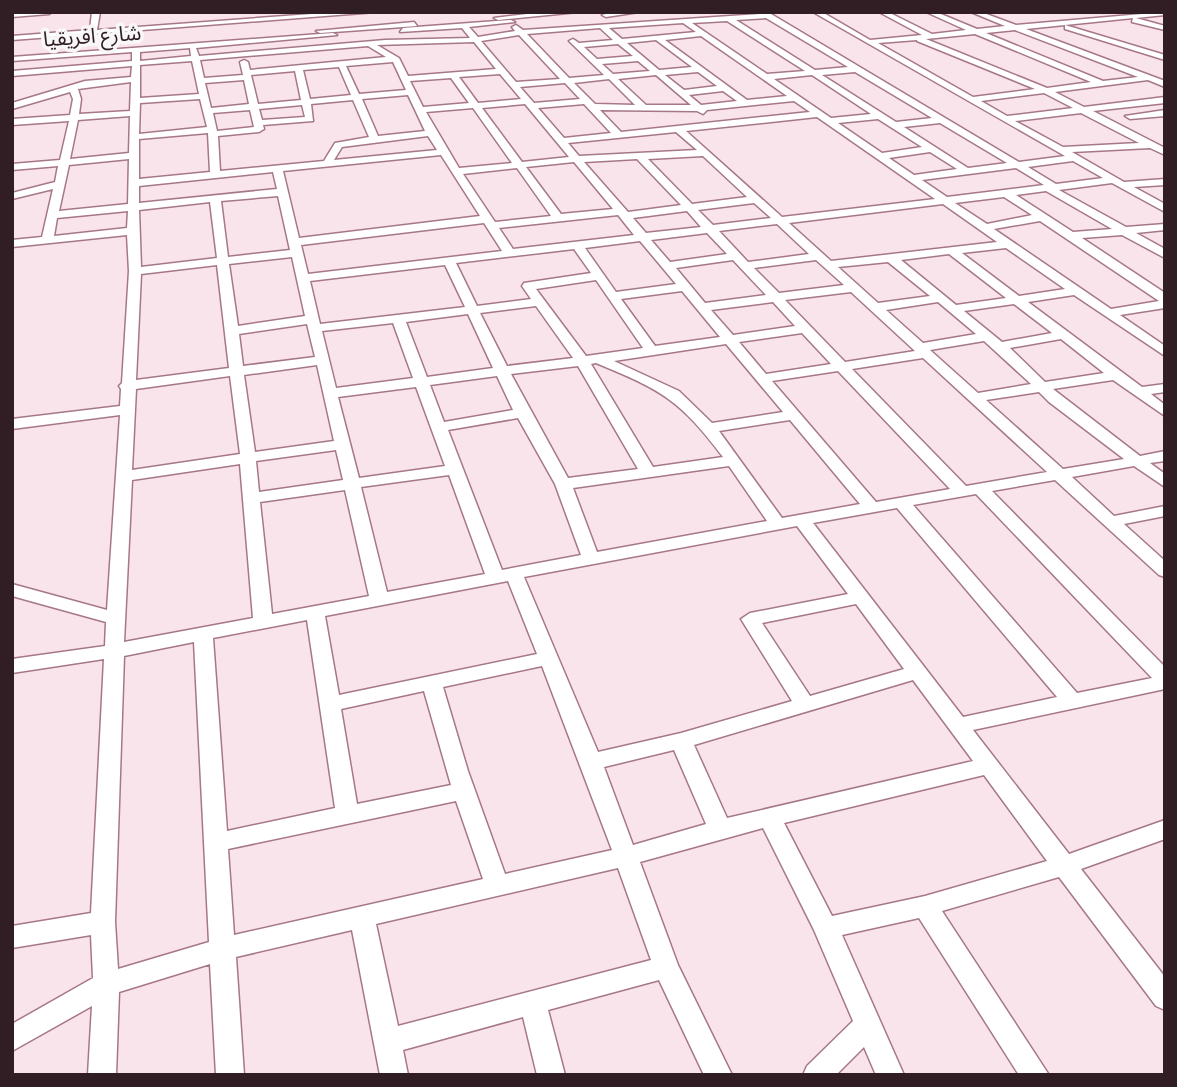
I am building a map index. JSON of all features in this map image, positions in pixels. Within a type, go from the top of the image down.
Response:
[{"type":"street","points":[[12,15],[49,12]]},
{"type":"street","points":[[50,36],[54,12]]},
{"type":"street","points":[[93,32],[96,12]]},
{"type":"street","points":[[188,12],[194,60],[202,81],[212,132],[215,175]]},
{"type":"street","points":[[232,12],[234,22]]},
{"type":"street","points":[[12,38],[142,25],[190,26],[273,16],[373,12]]},
{"type":"street","points":[[594,16],[636,12]]},
{"type":"street","points":[[816,12],[1165,208]]},
{"type":"street","points":[[882,12],[931,36]]},
{"type":"street","points":[[929,12],[1101,84]]},
{"type":"street","points":[[974,12],[1165,84]]},
{"type":"street","points":[[1110,12],[1165,28]]},
{"type":"street","points":[[853,41],[918,38],[1165,13]]},
{"type":"street","points":[[14,86],[14,74],[369,44],[477,40],[522,32],[664,24],[764,14],[1165,254]]},
{"type":"street","points":[[336,15],[342,31]]},
{"type":"street","name":"شارع افريقيا","points":[[12,59],[112,46],[294,36],[496,15],[578,15]]},
{"type":"street","name":"شارع افريقيا","points":[[342,31],[363,33],[578,15]]},
{"type":"street","points":[[1050,16],[1071,23]]},
{"type":"street","points":[[728,18],[966,171]]},
{"type":"street","points":[[684,21],[1165,352]]},
{"type":"street","points":[[1086,21],[1112,29]]},
{"type":"street","points":[[510,22],[569,80],[619,135]]},
{"type":"street","points":[[664,24],[681,36]]},
{"type":"street","points":[[1059,24],[1165,58]]},
{"type":"street","points":[[464,26],[516,85],[559,141],[765,378],[872,508]]},
{"type":"street","points":[[602,26],[718,125]]},
{"type":"street","points":[[560,29],[644,108]]},
{"type":"street","points":[[363,33],[369,44],[395,59],[423,110],[431,132],[455,172],[489,223],[543,284]]},
{"type":"street","points":[[67,34],[71,42],[112,46]]},
{"type":"street","points":[[569,51],[621,41],[703,34]]},
{"type":"street","points":[[257,123],[310,119],[300,68],[294,52],[294,36]]},
{"type":"street","points":[[658,38],[745,103]]},
{"type":"street","points":[[918,38],[1044,90],[1165,152]]},
{"type":"street","name":"شارع افريقيا","points":[[12,53],[135,64],[193,43]]},
{"type":"street","points":[[813,44],[826,43]]},
{"type":"street","points":[[752,50],[775,48]]},
{"type":"street","points":[[729,52],[741,51]]},
{"type":"street","points":[[543,54],[556,52]]},
{"type":"street","points":[[135,137],[258,130],[242,55]]},
{"type":"street","points":[[596,62],[641,58]]},
{"type":"street","points":[[202,81],[341,63],[395,59]]},
{"type":"street","points":[[341,63],[375,139]]},
{"type":"street","points":[[12,106],[73,88],[135,64]]},
{"type":"street","points":[[102,1075],[106,984],[103,922],[114,651],[125,476],[126,386],[135,271],[135,64]]},
{"type":"street","points":[[516,85],[700,69]]},
{"type":"street","points":[[766,77],[855,69]]},
{"type":"street","points":[[406,79],[503,71]]},
{"type":"street","points":[[971,100],[1165,75]]},
{"type":"street","points":[[454,76],[558,218]]},
{"type":"street","points":[[840,91],[884,86]]},
{"type":"street","points":[[47,240],[74,117],[77,99],[73,88]]},
{"type":"street","points":[[682,93],[726,89]]},
{"type":"street","points":[[306,108],[356,97],[413,93]]},
{"type":"street","points":[[15,125],[203,96]]},
{"type":"street","points":[[423,110],[530,104],[699,108],[795,98]]},
{"type":"street","points":[[1005,119],[1165,100]]},
{"type":"street","points":[[207,111],[255,107],[362,107]]},
{"type":"street","points":[[1100,118],[1165,113]]},
{"type":"street","points":[[559,141],[820,114]]},
{"type":"street","points":[[829,121],[878,116]]},
{"type":"street","points":[[893,125],[942,121]]},
{"type":"street","points":[[679,129],[1057,476],[1165,571]]},
{"type":"street","points":[[327,164],[338,145],[431,132]]},
{"type":"street","points":[[1063,150],[1165,144]]},
{"type":"street","points":[[879,156],[932,149]]},
{"type":"street","points":[[135,183],[443,152]]},
{"type":"street","points":[[455,172],[576,159],[707,153]]},
{"type":"street","points":[[12,167],[134,156]]},
{"type":"street","points":[[640,156],[844,367],[1165,681]]},
{"type":"street","points":[[912,178],[1076,158]]},
{"type":"street","points":[[277,169],[379,598]]},
{"type":"street","points":[[304,278],[449,261],[523,260],[578,246],[707,227],[1006,193],[1119,183],[1165,182]]},
{"type":"street","points":[[12,196],[58,184]]},
{"type":"street","points":[[52,215],[282,192]]},
{"type":"street","points":[[1006,193],[1164,300]]},
{"type":"street","points":[[215,199],[248,459],[263,621]]},
{"type":"street","points":[[135,271],[489,223],[688,208],[756,199]]},
{"type":"street","points":[[984,228],[1042,217]]},
{"type":"street","points":[[1071,236],[1165,226]]},
{"type":"street","points":[[12,244],[133,231]]},
{"type":"street","points":[[667,266],[740,261],[891,258],[1009,244]]},
{"type":"street","points":[[578,246],[652,352]]},
{"type":"street","points":[[951,250],[1165,412]]},
{"type":"street","points":[[891,258],[1000,346],[1041,388],[1165,482]]},
{"type":"street","points":[[449,261],[522,413],[563,484],[591,559]]},
{"type":"street","points":[[599,276],[528,286],[590,360],[647,471]]},
{"type":"street","points":[[614,296],[685,288]]},
{"type":"street","points":[[702,307],[852,288]]},
{"type":"street","points":[[953,309],[1079,291]]},
{"type":"street","points":[[874,308],[940,298]]},
{"type":"street","points":[[1108,313],[1164,300]]},
{"type":"street","points":[[230,331],[398,318],[541,302]]},
{"type":"street","points":[[398,318],[456,469],[504,576],[549,658],[591,762],[666,967],[718,1075]]},
{"type":"street","points":[[332,393],[652,352],[806,328]]},
{"type":"street","points":[[1000,346],[1063,335]]},
{"type":"street","points":[[765,378],[844,367],[987,336]]},
{"type":"street","points":[[126,386],[323,360]]},
{"type":"street","points":[[590,360],[675,394],[708,428],[778,524]]},
{"type":"street","points":[[972,398],[1116,375]]},
{"type":"street","points":[[1139,392],[1165,388]]},
{"type":"street","points":[[12,424],[126,410]]},
{"type":"street","points":[[440,427],[522,413]]},
{"type":"street","points":[[708,428],[796,415]]},
{"type":"street","points":[[125,476],[342,444]]},
{"type":"street","points":[[12,666],[114,651],[379,598],[1165,456]]},
{"type":"street","points":[[563,484],[730,461]]},
{"type":"street","points":[[252,498],[456,469]]},
{"type":"street","points":[[902,503],[1073,702]]},
{"type":"street","points":[[1109,522],[1165,511]]},
{"type":"street","points":[[802,520],[960,725],[1165,999]]},
{"type":"street","points":[[12,590],[116,619]]},
{"type":"street","points":[[804,703],[750,619],[862,597]]},
{"type":"street","points":[[315,611],[348,816]]},
{"type":"street","points":[[203,633],[230,1075]]},
{"type":"street","points":[[328,704],[549,658]]},
{"type":"street","points":[[591,762],[681,741],[804,703],[918,672]]},
{"type":"street","points":[[960,725],[1165,681]]},
{"type":"street","points":[[432,683],[464,791],[497,886]]},
{"type":"street","points":[[681,741],[720,829]]},
{"type":"street","points":[[12,1038],[106,984],[222,949],[625,857],[720,829],[989,766]]},
{"type":"street","points":[[216,842],[464,791]]},
{"type":"street","points":[[770,819],[826,929],[890,1075]]},
{"type":"street","points":[[826,929],[925,906],[1066,865],[1165,829]]},
{"type":"street","points":[[925,906],[1035,1075]]},
{"type":"street","points":[[362,915],[394,1075]]},
{"type":"street","points":[[12,937],[103,922]]},
{"type":"street","points":[[389,1041],[666,967]]},
{"type":"street","points":[[533,1004],[551,1075]]},
{"type":"street","points":[[817,1075],[868,1024]]}]
